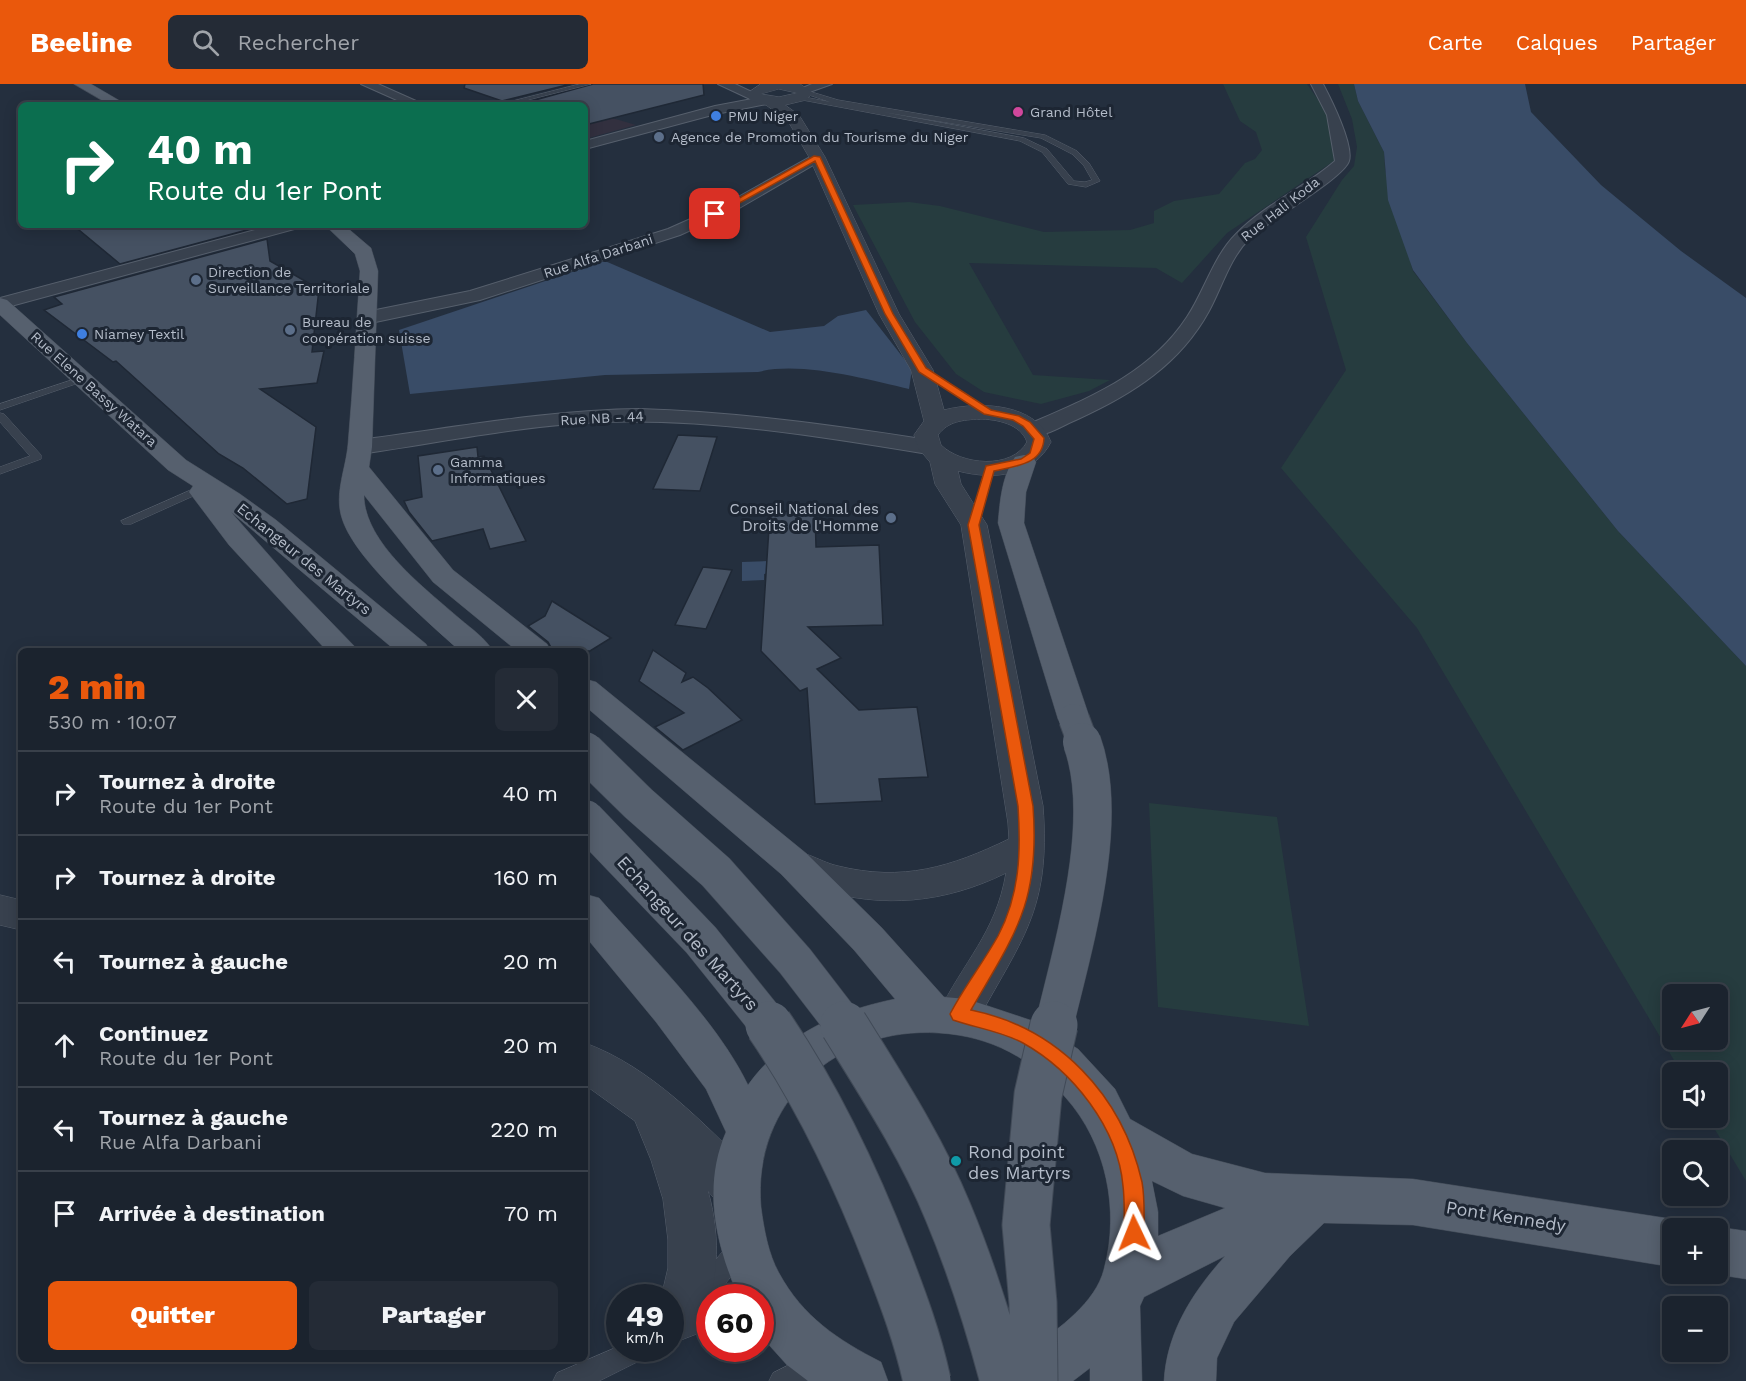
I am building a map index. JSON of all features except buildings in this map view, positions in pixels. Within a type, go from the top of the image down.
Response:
[{"type":"main road","points":[[81,84],[114,102]]},
{"type":"main road","points":[[338,228],[355,242],[368,261],[369,271],[359,458],[351,498],[354,517],[363,535],[401,582],[475,648]]},
{"type":"main road","name":"Rue Elene Bassy Watara","points":[[0,304],[82,380],[199,482]]},
{"type":"main road","points":[[359,458],[443,576],[532,648]]},
{"type":"main road","points":[[1024,462],[1013,492],[1011,523],[1086,752],[1092,800],[1092,843],[1071,953],[1038,1095],[1026,1225],[1033,1303],[1034,1381]]},
{"type":"main road","points":[[199,482],[239,539],[287,593],[341,648]]},
{"type":"main road","name":"Echangeur des Martyrs","points":[[199,482],[267,526],[411,647]]},
{"type":"main road","points":[[588,692],[794,864],[945,1013]]},
{"type":"main road","points":[[588,754],[638,803],[716,872],[795,961],[839,1016],[901,1117],[948,1211],[988,1322],[1004,1381]]},
{"type":"main road","name":"Echangeur des Martyrs","points":[[588,822],[737,982],[784,1046],[840,1144],[875,1225],[921,1350],[927,1381]]},
{"type":"main road","points":[[588,912],[671,1009],[722,1076],[748,1131]]},
{"type":"main road","points":[[823,1376],[771,1307],[753,1275],[742,1247],[737,1218],[736,1188],[740,1158],[748,1131],[768,1094],[794,1062],[827,1037],[865,1021],[904,1012],[945,1013],[988,1021],[1029,1038],[1066,1064],[1097,1099],[1119,1136],[1133,1185],[1134,1233],[1121,1291],[1116,1381]]},
{"type":"main road","points":[[1119,1136],[1183,1174],[1265,1196],[1323,1205]]},
{"type":"main road","name":"Pont Kennedy","points":[[1323,1205],[1413,1202],[1662,1241]]},
{"type":"main road","points":[[1026,1381],[1065,1358],[1121,1291],[1166,1255],[1254,1220],[1323,1205]]},
{"type":"main road","points":[[1190,1381],[1191,1358],[1198,1335],[1216,1304],[1273,1239],[1323,1205]]},
{"type":"main road","points":[[1728,1252],[1746,1255]]},
{"type":"street","points":[[367,84],[412,102]]},
{"type":"street","points":[[724,84],[751,91]]},
{"type":"street","points":[[715,110],[755,90],[801,92],[826,84]]},
{"type":"street","name":"Rue Hali Koda","points":[[1035,430],[1124,390],[1142,378],[1171,351],[1192,323],[1239,240],[1289,199],[1342,162],[1343,156],[1333,114],[1317,84]]},
{"type":"street","points":[[588,144],[715,110],[770,91]]},
{"type":"street","points":[[770,91],[794,118],[817,157],[889,314],[922,370],[934,439],[948,484],[982,495]]},
{"type":"street","points":[[794,118],[801,92]]},
{"type":"street","name":"Rue Alfa Darbani","points":[[366,318],[474,296],[674,232],[736,204],[817,157]]},
{"type":"street","points":[[0,304],[281,228]]},
{"type":"street","points":[[922,370],[988,412]]},
{"type":"street","points":[[934,439],[959,414],[988,412],[1016,418],[1035,430],[1040,438],[1039,447],[1034,455],[982,495]]},
{"type":"street","name":"Rue NB - 44","points":[[359,458],[562,420],[620,416],[700,418],[844,434],[934,439]]},
{"type":"street","points":[[934,439],[972,468],[982,495],[1025,806],[1028,846],[1026,876],[1017,910],[1004,938],[945,1013]]},
{"type":"street","points":[[794,864],[818,876],[844,883],[878,887],[913,887],[946,881],[977,871],[1028,846]]},
{"type":"street","points":[[0,910],[18,914]]},
{"type":"street","points":[[588,1064],[617,1079],[649,1103],[676,1126],[736,1188]]},
{"type":"street","points":[[649,1103],[674,1157],[691,1225],[694,1263],[684,1294]]},
{"type":"lane","points":[[513,102],[588,84]]},
{"type":"lane","points":[[801,92],[1022,140],[1047,152],[1074,150]]},
{"type":"lane","points":[[801,92],[837,102],[1043,136],[1074,150],[1091,170],[1096,181],[1084,184],[1069,182],[1056,170],[1047,152]]},
{"type":"lane","points":[[0,407],[82,380]]},
{"type":"lane","points":[[0,416],[36,457],[0,471]]},
{"type":"lane","points":[[127,521],[199,482]]},
{"type":"lane","points":[[684,1310],[742,1247]]},
{"type":"lane","points":[[565,1381],[612,1362]]},
{"type":"shaded area","points":[[595,113],[636,125],[588,138],[588,115]]},
{"type":"green space","points":[[1223,84],[1307,84],[1330,117],[1334,161],[1227,233],[1182,283],[1156,268],[969,263],[1033,375],[1110,380],[1089,391],[1041,404],[984,392],[956,374],[915,322],[853,205],[909,202],[940,206],[1044,232],[1130,230],[1154,223],[1154,211],[1174,201],[1219,194],[1245,163],[1255,159],[1262,150],[1256,132],[1240,121]]},
{"type":"green space","points":[[1338,84],[1354,84],[1358,101],[1384,152],[1385,170],[1413,271],[1467,343],[1618,531],[1746,666],[1746,1181],[1728,1151],[1728,1140],[1721,1140],[1714,1128],[1728,1128],[1728,1062],[1675,1062],[1668,1050],[1728,1050],[1728,984],[1662,984],[1662,1040],[1417,628],[1281,468],[1346,370],[1306,237],[1342,180],[1354,166],[1357,147],[1352,119]]},
{"type":"green space","points":[[1149,803],[1277,817],[1309,1026],[1158,1007]]},
{"type":"water","points":[[1354,84],[1525,84],[1531,112],[1601,185],[1681,251],[1746,298],[1746,666],[1618,531],[1467,343],[1413,270],[1388,200],[1384,152],[1358,101]]},
{"type":"water","points":[[605,261],[770,332],[824,326],[838,316],[866,310],[912,369],[909,389],[813,370],[775,369],[758,372],[605,375],[410,394],[399,330]]},
{"type":"water","points":[[768,561],[769,573],[764,574],[764,580],[742,581],[742,562]]},
{"type":"place","name":"Grand Hôtel","points":[[1018,112]]},
{"type":"place","name":"PMU Niger","points":[[716,116]]},
{"type":"place","name":"Agence de Promotion du Tourisme du Niger","points":[[659,137]]},
{"type":"place","name":"Direction de Surveillance Territoriale","points":[[196,280]]},
{"type":"place","name":"Bureau de coopération suisse","points":[[290,330]]},
{"type":"place","name":"Niamey Textil","points":[[82,334]]},
{"type":"place","name":"Gamma Informatiques","points":[[438,470]]},
{"type":"place","name":"Conseil National des Droits de l'Homme","points":[[891,518]]},
{"type":"place","name":"Rond point des Martyrs","points":[[956,1161]]},
{"type":"route","points":[[715,214],[817,157],[889,314],[922,370],[988,412],[1016,418],[1027,424],[1040,438],[1039,447],[1034,455],[1024,462],[1008,467],[990,468],[974,525],[1025,806],[1028,846],[1026,876],[1017,910],[1004,938],[959,1014],[988,1021],[1029,1038],[1066,1064],[1097,1099],[1119,1136],[1133,1185],[1134,1233]]}]
